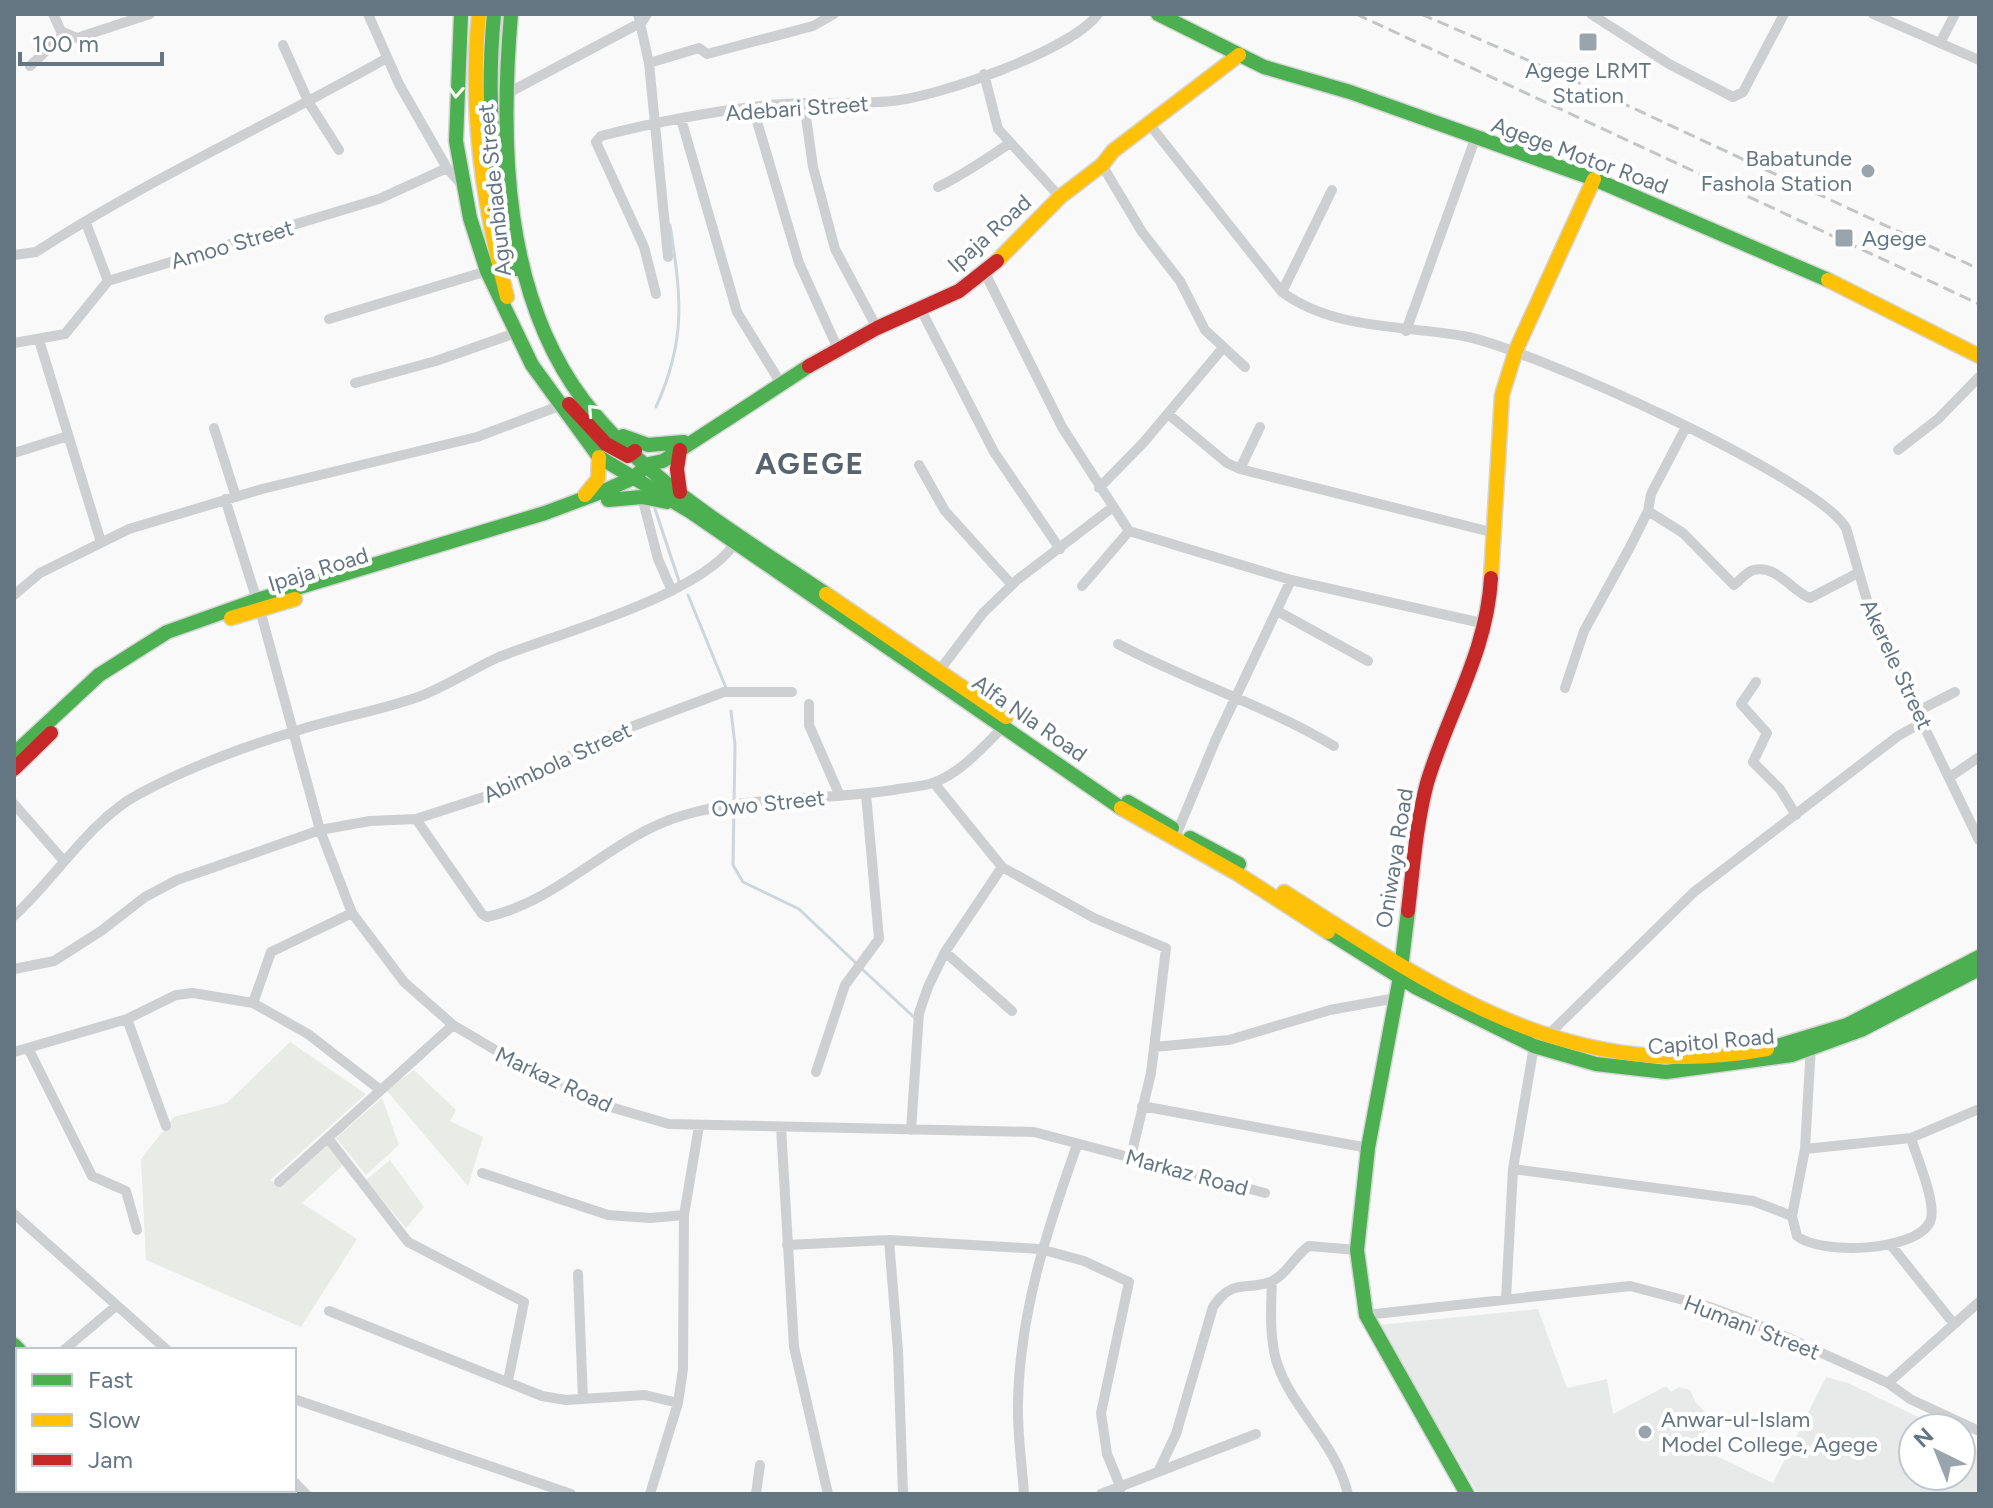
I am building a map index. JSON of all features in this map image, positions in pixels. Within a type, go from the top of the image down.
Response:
[{"type":"main road","name":"Agunbiade Street","points":[[461,14],[455,109],[461,184],[487,271],[532,365],[559,406],[599,457],[639,486]]},
{"type":"main road","points":[[479,14],[474,68],[484,194],[511,317]]},
{"type":"main road","points":[[494,14],[489,75],[495,178],[509,247],[533,309]]},
{"type":"main road","name":"Agunbiade Street","points":[[511,14],[506,94],[520,252],[533,309],[570,382],[615,432],[656,465]]},
{"type":"main road","name":"Agege Motor Road","points":[[1158,14],[1264,67],[1350,92],[1594,179],[1803,267],[1979,356]]},
{"type":"main road","name":"Ipaja Road","points":[[14,754],[81,691],[167,632],[608,500],[639,486],[656,465],[780,382],[877,328],[959,291],[983,269],[1005,255],[1060,197],[1102,165],[1113,151],[1239,55]]},
{"type":"main road","name":"Oniwaya Road","points":[[1467,1494],[1366,1315],[1357,1250],[1368,1148],[1401,971],[1411,869],[1425,793],[1486,624],[1495,533],[1498,415],[1516,350],[1594,179]]},
{"type":"main road","points":[[518,332],[574,411],[606,444],[628,456],[635,451]]},
{"type":"main road","points":[[615,432],[648,445],[674,445],[700,436]]},
{"type":"main road","points":[[680,450],[677,469],[680,492]]},
{"type":"main road","points":[[569,504],[594,487],[600,468],[599,457]]},
{"type":"main road","name":"Alfa Nla Road","points":[[656,465],[680,492],[737,540],[1177,836],[1401,971]]},
{"type":"main road","name":"Ipaja Road","points":[[258,605],[569,504],[639,486]]},
{"type":"main road","name":"Alfa Nla Road","points":[[639,486],[737,540],[939,671],[1007,723]]},
{"type":"main road","name":"Ipaja Road","points":[[14,769],[123,662]]},
{"type":"main road","name":"Capitol Road","points":[[1811,1044],[1979,957]]},
{"type":"main road","name":"Capitol Road","points":[[1401,971],[1539,1042],[1596,1064],[1666,1072],[1765,1061],[1861,1030],[1979,969]]},
{"type":"street","points":[[53,14],[65,33],[77,38],[150,14]]},
{"type":"street","points":[[368,14],[387,58],[447,168],[461,184]]},
{"type":"street","points":[[649,63],[699,48],[707,54],[813,26],[834,14]]},
{"type":"street","name":"Adebari Street","points":[[656,294],[644,247],[596,142],[601,136],[656,122],[753,108],[804,103],[895,101],[1019,64],[1072,38],[1098,14]]},
{"type":"street","points":[[1591,14],[1669,64],[1733,97],[1743,92],[1784,14]]},
{"type":"street","points":[[1873,14],[1979,60]]},
{"type":"street","points":[[1940,43],[1955,14]]},
{"type":"street","points":[[506,94],[642,17],[656,122],[668,257]]},
{"type":"street","points":[[30,66],[65,33]]},
{"type":"street","points":[[283,45],[309,103],[339,150]]},
{"type":"street","points":[[14,255],[36,252],[205,154],[309,103],[387,58]]},
{"type":"street","points":[[984,74],[998,129],[1060,197]]},
{"type":"street","points":[[804,103],[816,180],[835,249],[877,328]]},
{"type":"street","points":[[753,108],[799,263],[838,349]]},
{"type":"street","points":[[681,119],[737,312],[780,382]]},
{"type":"street","points":[[1150,125],[1282,292],[1332,190]]},
{"type":"street","points":[[1406,331],[1475,139]]},
{"type":"street","points":[[938,187],[974,170],[988,156],[1010,143]]},
{"type":"street","points":[[1102,165],[1142,232],[1180,281],[1205,330],[1222,349],[1245,367]]},
{"type":"street","name":"Amoo Street","points":[[108,281],[379,199],[447,168]]},
{"type":"street","points":[[14,343],[65,334],[108,281],[86,223]]},
{"type":"street","points":[[983,269],[1062,427],[1129,531],[1291,580],[1486,624]]},
{"type":"street","points":[[329,319],[487,271]]},
{"type":"street","name":"Akerele Street","points":[[1282,292],[1309,310],[1406,331],[1462,336],[1516,350],[1686,427],[1765,469],[1839,515],[1846,528],[1873,621],[1979,840]]},
{"type":"street","points":[[920,308],[994,452],[1060,549]]},
{"type":"street","points":[[355,383],[436,361],[518,332]]},
{"type":"street","points":[[39,340],[101,542]]},
{"type":"street","points":[[1099,488],[1168,414],[1222,349]]},
{"type":"street","points":[[1898,450],[1938,419],[1979,377]]},
{"type":"street","points":[[14,595],[40,573],[129,529],[231,498],[477,437],[559,406]]},
{"type":"street","points":[[1168,414],[1227,463],[1240,469],[1495,533]]},
{"type":"street","points":[[1240,469],[1260,427]]},
{"type":"street","points":[[1565,688],[1584,631],[1648,511],[1651,494],[1686,427]]},
{"type":"street","name":"Markaz Road","points":[[214,428],[258,605],[320,830],[352,913],[404,982],[453,1025],[541,1077],[607,1106],[669,1124],[1034,1132],[1265,1193]]},
{"type":"street","points":[[14,453],[68,436]]},
{"type":"street","points":[[919,465],[945,511],[1012,585]]},
{"type":"street","points":[[639,486],[658,559],[672,591]]},
{"type":"street","points":[[939,671],[983,613],[1012,585],[1113,507]]},
{"type":"street","points":[[1648,511],[1683,533],[1734,585],[1745,574],[1763,570],[1782,577],[1810,598],[1858,573]]},
{"type":"street","points":[[1082,586],[1129,531]]},
{"type":"street","points":[[14,916],[41,891],[63,860],[136,795],[294,731],[418,697],[501,657],[672,591],[694,579],[737,540]]},
{"type":"street","points":[[1177,836],[1216,739],[1279,612],[1291,580]]},
{"type":"street","points":[[1279,612],[1368,661]]},
{"type":"street","points":[[1118,644],[1185,677],[1238,696],[1334,746]]},
{"type":"street","points":[[1756,682],[1741,704],[1767,733],[1753,762],[1780,789],[1796,815]]},
{"type":"street","name":"Abimbola Street","points":[[14,969],[54,961],[145,897],[177,880],[320,830],[370,821],[416,819],[496,793],[620,731],[724,692],[792,692]]},
{"type":"street","points":[[1918,711],[1955,692]]},
{"type":"street","points":[[809,704],[809,725],[840,796]]},
{"type":"street","points":[[1506,1299],[1513,1169],[1539,1042],[1694,892],[1898,736],[1923,722]]},
{"type":"street","name":"Owo Street","points":[[416,819],[482,914],[494,915],[571,881],[644,829],[724,804],[866,794],[934,783],[955,770],[1007,723]]},
{"type":"street","points":[[1950,777],[1979,757]]},
{"type":"street","points":[[934,783],[1002,867],[1094,918],[1164,946],[1154,1047],[1131,1156]]},
{"type":"street","points":[[816,1072],[845,985],[879,939],[866,794]]},
{"type":"street","points":[[14,804],[63,860]]},
{"type":"street","points":[[911,1130],[919,1013],[945,952],[1002,867]]},
{"type":"street","points":[[253,1003],[271,952],[352,913]]},
{"type":"street","points":[[945,952],[1012,1011]]},
{"type":"street","points":[[14,1052],[127,1019],[176,995],[193,993],[253,1003],[308,1034],[379,1089]]},
{"type":"street","points":[[1154,1047],[1229,1040],[1354,1004],[1396,998]]},
{"type":"street","points":[[127,1019],[166,1126]]},
{"type":"street","points":[[279,1182],[453,1025]]},
{"type":"street","points":[[1811,1044],[1805,1149],[1792,1216],[1797,1236],[1811,1244],[1828,1248],[1890,1244],[1912,1236],[1931,1219],[1929,1197],[1911,1138]]},
{"type":"street","points":[[29,1050],[92,1176],[126,1191],[137,1230]]},
{"type":"street","points":[[1142,1106],[1368,1148]]},
{"type":"street","points":[[1805,1149],[1911,1138],[1979,1109]]},
{"type":"street","points":[[650,1494],[678,1403],[685,1329],[684,1215],[699,1126]]},
{"type":"street","points":[[781,1127],[787,1245],[799,1379],[828,1494]]},
{"type":"street","points":[[328,1138],[408,1242],[524,1302],[508,1381]]},
{"type":"street","points":[[1024,1494],[1017,1404],[1027,1301],[1040,1249],[1077,1145]]},
{"type":"street","points":[[1513,1169],[1753,1201],[1792,1216]]},
{"type":"street","points":[[482,1173],[608,1215],[650,1218],[684,1215]]},
{"type":"street","points":[[14,1214],[165,1348]]},
{"type":"street","points":[[787,1245],[889,1240],[1040,1249],[1084,1261],[1129,1282],[1101,1413],[1107,1454],[1121,1488]]},
{"type":"street","points":[[889,1240],[898,1351],[903,1494]]},
{"type":"street","points":[[1890,1244],[1954,1324]]},
{"type":"street","points":[[1159,1470],[1176,1434],[1213,1307],[1228,1290],[1241,1285],[1272,1282],[1309,1246],[1357,1250]]},
{"type":"street","points":[[578,1274],[583,1399]]},
{"type":"street","points":[[1272,1282],[1271,1317],[1277,1362],[1342,1470],[1348,1494]]},
{"type":"street","name":"Humani Street","points":[[1366,1315],[1615,1286],[1643,1289],[1710,1307],[1888,1383],[1910,1399],[1979,1431]]},
{"type":"street","points":[[1888,1383],[1979,1302]]},
{"type":"street","points":[[66,1348],[116,1306]]},
{"type":"street","points":[[329,1311],[542,1396],[583,1399],[645,1395],[678,1403]]},
{"type":"street","points":[[296,1400],[568,1494]]},
{"type":"street","points":[[1101,1494],[1256,1434]]},
{"type":"street","points":[[756,1494],[760,1465]]},
{"type":"shaded area","points":[[290,1042],[366,1094],[270,1180],[282,1186],[328,1145],[343,1165],[302,1203],[357,1239],[301,1327],[146,1260],[141,1159],[174,1117],[227,1103]]},
{"type":"shaded area","points":[[414,1070],[456,1110],[450,1121],[483,1137],[468,1186],[386,1090]]},
{"type":"shaded area","points":[[382,1098],[399,1145],[366,1175],[336,1138]]},
{"type":"shaded area","points":[[390,1160],[424,1207],[406,1228],[366,1180]]},
{"type":"shaded area","points":[[1538,1309],[1567,1388],[1607,1379],[1613,1414],[1666,1386],[1671,1392],[1679,1387],[1690,1390],[1696,1403],[1712,1418],[1697,1447],[1773,1483],[1826,1377],[1848,1383],[1908,1412],[1897,1412],[1897,1492],[1977,1492],[1977,1449],[1979,1494],[1478,1494],[1379,1325]]},
{"type":"waterway","points":[[656,407],[673,360],[679,317],[670,225]]},
{"type":"waterway","points":[[655,509],[679,581]]},
{"type":"waterway","points":[[688,595],[726,688]]},
{"type":"waterway","points":[[731,711],[735,745],[733,865],[743,882],[799,909],[857,964]]},
{"type":"waterway","points":[[862,969],[915,1018]]},
{"type":"railway","points":[[1356,14],[1979,304]]},
{"type":"railway","points":[[1421,14],[1562,75],[1979,269]]},
{"type":"traffic: fast","points":[[461,14],[456,141],[470,218],[487,271],[532,365],[599,457],[691,512],[1121,808]]},
{"type":"traffic: fast","points":[[494,14],[491,79],[493,143],[501,206],[516,269]]},
{"type":"traffic: fast","points":[[511,14],[506,114],[513,216],[522,266],[537,314],[557,359],[584,401],[636,457],[697,507],[826,594]]},
{"type":"traffic: fast","points":[[1158,14],[1264,67],[1350,92],[1594,179],[1828,280]]},
{"type":"traffic: fast","points":[[14,754],[99,675],[167,632],[257,600],[545,513],[604,491],[633,478],[649,464],[663,461],[809,366]]},
{"type":"traffic: fast","points":[[623,436],[648,445],[684,442]]},
{"type":"traffic: fast","points":[[608,500],[642,497],[667,502]]},
{"type":"traffic: fast","points":[[1128,802],[1172,828]]},
{"type":"traffic: fast","points":[[1190,838],[1239,864]]},
{"type":"traffic: fast","points":[[1408,911],[1400,977],[1368,1148],[1357,1250],[1366,1315],[1467,1494]]},
{"type":"traffic: fast","points":[[1328,932],[1417,988],[1534,1046],[1596,1064],[1666,1072],[1792,1055],[1861,1030],[1979,969]]},
{"type":"traffic: fast","points":[[1767,1049],[1847,1025],[1979,957]]},
{"type":"traffic: fast","points":[[14,1345],[17,1348]]},
{"type":"traffic: slow","points":[[479,14],[476,86],[480,157],[491,227],[507,297]]},
{"type":"traffic: slow","points":[[997,261],[1060,197],[1102,165],[1113,151],[1239,55]]},
{"type":"traffic: slow","points":[[1491,578],[1502,395],[1516,350],[1594,179]]},
{"type":"traffic: slow","points":[[1828,280],[1979,356]]},
{"type":"traffic: slow","points":[[585,495],[598,479],[599,457]]},
{"type":"traffic: slow","points":[[826,594],[1006,717]]},
{"type":"traffic: slow","points":[[231,618],[295,599]]},
{"type":"traffic: slow","points":[[1121,808],[1238,874],[1328,932]]},
{"type":"traffic: slow","points":[[1284,892],[1398,964],[1454,995],[1510,1022],[1569,1042],[1630,1054],[1696,1057],[1767,1049]]},
{"type":"traffic: jam","points":[[809,366],[877,328],[959,291],[997,261]]},
{"type":"traffic: jam","points":[[569,404],[606,444],[628,456],[635,451]]},
{"type":"traffic: jam","points":[[680,450],[677,469],[680,492]]},
{"type":"traffic: jam","points":[[1408,911],[1423,799],[1475,657],[1488,605],[1491,578]]},
{"type":"traffic: jam","points":[[14,769],[51,733]]},
{"type":"place","name":"Agege LRMT Station","points":[[1588,42]]},
{"type":"place","name":"Babatunde Fashola Station","points":[[1868,171]]},
{"type":"place","name":"Agege","points":[[1844,238]]},
{"type":"place","name":"Anwar-ul-Islam Model College, Agege","points":[[1645,1432]]},
{"type":"district","name":"AGEGE","points":[[810,464]]}]
